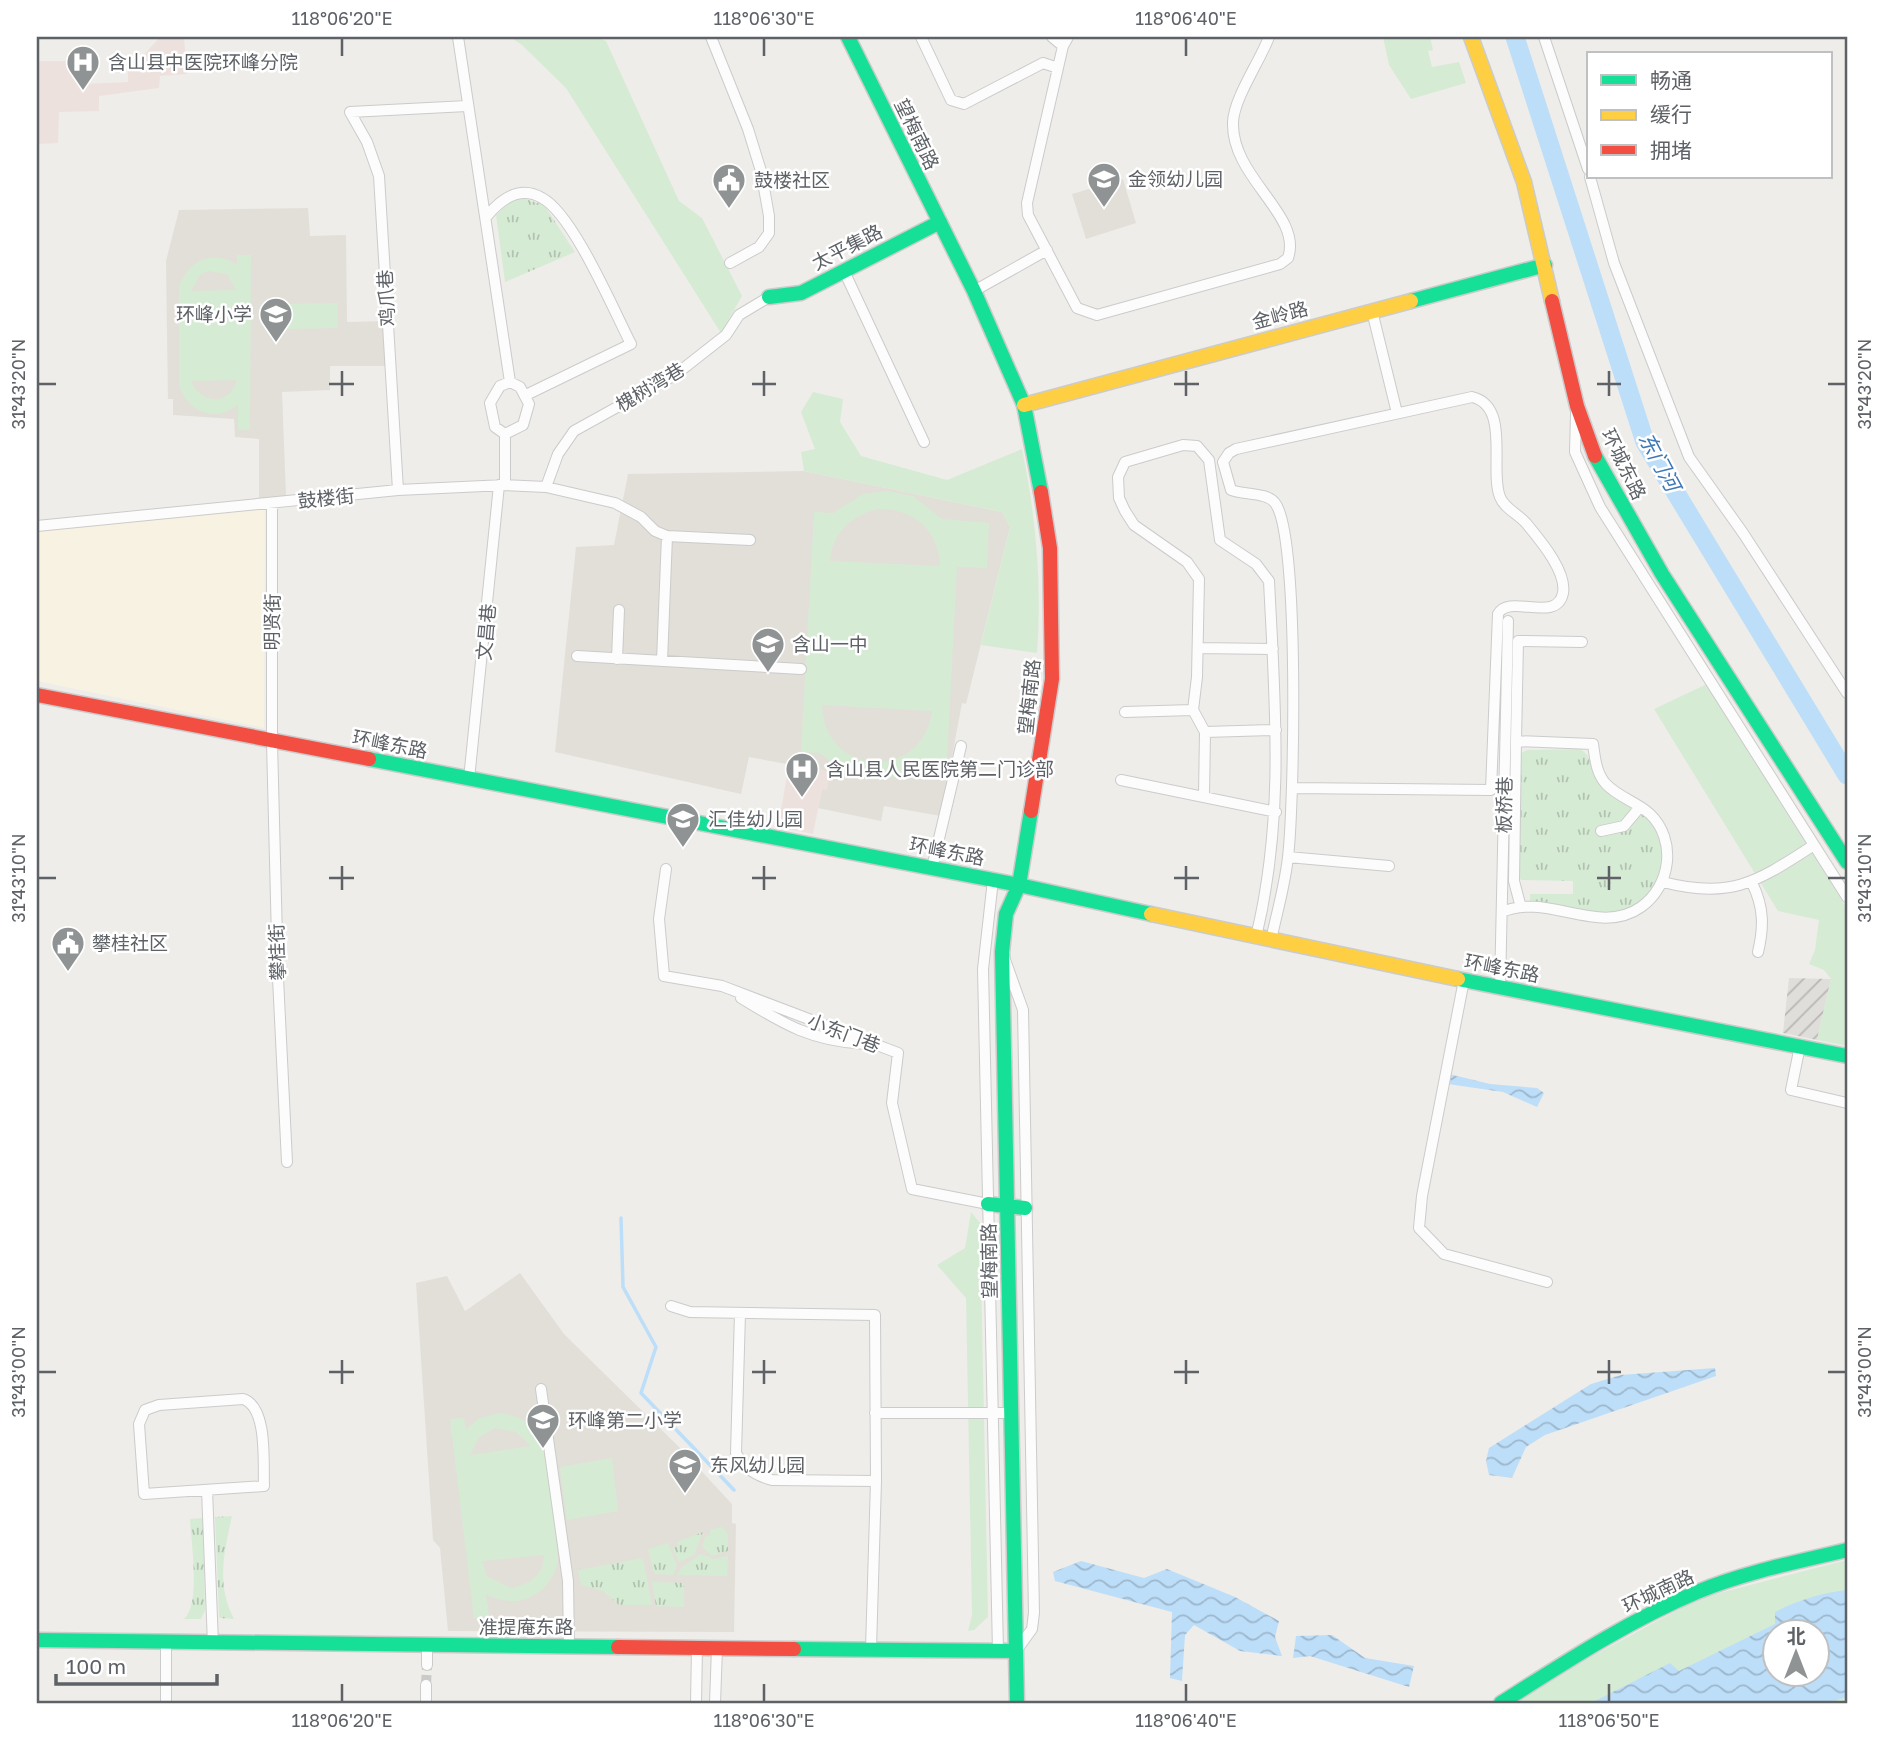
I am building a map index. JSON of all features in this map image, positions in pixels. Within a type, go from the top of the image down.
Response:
[{"type":"main road","name":"望梅南路","points":[[848,37],[974,291],[1024,404],[1050,548],[1053,645],[1049,707],[1019,885],[1006,914],[1002,952],[1017,1703]]},
{"type":"main road","name":"环城东路","points":[[1471,37],[1524,183],[1577,406],[1598,463],[1662,574],[1847,862]]},
{"type":"main road","name":"太平集路","points":[[769,297],[801,293],[940,222]]},
{"type":"main road","name":"金岭路","points":[[1024,404],[1545,265]]},
{"type":"main road","name":"环峰东路","points":[[37,695],[1019,885],[1500,988],[1847,1056]]},
{"type":"main road","points":[[988,1204],[1026,1208]]},
{"type":"main road","name":"环城南路","points":[[1501,1703],[1601,1640],[1699,1592],[1776,1566],[1847,1550]]},
{"type":"main road","name":"望梅南路","points":[[1015,1553],[1016,1651]]},
{"type":"main road","name":"准提庵东路","points":[[37,1640],[1016,1651]]},
{"type":"street","points":[[458,37],[510,382],[526,395],[528,414],[523,425],[515,432],[505,434],[495,428],[490,403],[500,386],[510,382]]},
{"type":"street","points":[[711,37],[748,129],[761,171],[769,216],[769,233],[759,247],[730,263]]},
{"type":"street","points":[[921,37],[951,100],[956,104],[964,104],[1043,64],[1058,68]]},
{"type":"street","points":[[1052,37],[1065,41],[1027,203],[1028,215],[1077,308],[1097,315],[1280,264],[1288,258],[1290,239],[1281,214],[1248,173],[1233,128],[1236,110],[1269,37]]},
{"type":"street","points":[[1544,37],[1587,166]]},
{"type":"street","name":"鸡爪巷","points":[[398,490],[379,176],[367,142],[350,112],[467,106]]},
{"type":"street","points":[[1590,178],[1614,263],[1689,457],[1743,533],[1847,693]]},
{"type":"street","points":[[486,216],[499,202],[521,193],[543,198],[555,208],[583,252],[631,344],[526,395]]},
{"type":"street","points":[[974,291],[1047,250]]},
{"type":"street","points":[[844,271],[924,442]]},
{"type":"street","name":"槐树湾巷","points":[[546,487],[558,454],[574,431],[675,375],[726,335],[739,315],[769,297]]},
{"type":"street","points":[[1372,311],[1396,413]]},
{"type":"street","points":[[1264,938],[1288,857],[1292,788],[1291,579],[1278,508],[1270,499],[1231,489],[1223,462],[1229,453],[1236,449],[1472,397],[1481,399],[1488,406],[1499,444],[1495,475],[1500,497],[1525,522],[1558,570],[1563,594],[1558,603],[1550,606],[1507,607],[1498,614],[1491,790],[1292,788]]},
{"type":"street","points":[[1577,406],[1575,452],[1600,507],[1847,897]]},
{"type":"street","name":"文昌巷","points":[[469,779],[502,485],[505,434]]},
{"type":"street","points":[[1203,796],[1205,732],[1193,710],[1198,648],[1199,579],[1196,570],[1134,525],[1125,511],[1118,487],[1120,468],[1125,462],[1183,444],[1197,446],[1209,460],[1220,540],[1256,564],[1269,581],[1276,730],[1276,813],[1264,938]]},
{"type":"street","name":"鼓楼街","points":[[37,526],[398,490],[502,485],[546,487],[615,503],[641,517],[654,531],[667,536]]},
{"type":"street","name":"明贤街","points":[[272,503],[272,742]]},
{"type":"street","points":[[662,661],[667,536],[750,540]]},
{"type":"street","points":[[617,659],[619,610]]},
{"type":"street","name":"板桥巷","points":[[1500,988],[1508,621]]},
{"type":"street","points":[[1520,904],[1514,881],[1518,641],[1582,642]]},
{"type":"street","points":[[1198,648],[1273,649]]},
{"type":"street","points":[[577,656],[801,669]]},
{"type":"street","points":[[1125,712],[1193,710]]},
{"type":"street","points":[[1205,732],[1276,730]]},
{"type":"street","points":[[1502,912],[1520,904],[1613,919],[1642,907],[1663,882],[1667,862],[1665,839],[1651,815],[1614,791],[1602,779],[1593,744],[1516,741]]},
{"type":"street","name":"攀桂街","points":[[272,742],[278,978],[287,1162]]},
{"type":"street","points":[[932,868],[961,746]]},
{"type":"street","points":[[1121,780],[1276,813]]},
{"type":"street","points":[[1601,831],[1624,826],[1640,807]]},
{"type":"street","points":[[1663,882],[1713,889],[1752,883],[1814,845]]},
{"type":"street","points":[[1288,857],[1389,866]]},
{"type":"street","name":"小东门巷","points":[[666,869],[659,919],[664,976],[722,986],[898,1053],[892,1103],[912,1189],[988,1204]]},
{"type":"street","points":[[993,880],[983,969],[998,1651]]},
{"type":"street","points":[[1752,883],[1761,902],[1763,920],[1758,952]]},
{"type":"street","points":[[1002,952],[1023,1010],[1034,1613],[1032,1629],[1016,1651]]},
{"type":"street","points":[[1464,980],[1422,1196],[1419,1228],[1424,1237],[1444,1254],[1547,1282]]},
{"type":"street","points":[[722,986],[789,1028],[838,1042],[875,1044]]},
{"type":"street","points":[[1800,1046],[1791,1090],[1847,1104]]},
{"type":"street","points":[[671,1306],[691,1312],[875,1315],[876,1481],[870,1649]]},
{"type":"street","points":[[740,1313],[736,1452],[739,1460],[761,1478],[772,1480],[876,1481]]},
{"type":"street","points":[[541,1388],[568,1581],[569,1646]]},
{"type":"street","points":[[243,1399],[255,1406],[259,1413],[264,1486],[208,1490],[144,1494],[139,1424],[145,1410],[159,1405],[243,1399]]},
{"type":"street","points":[[875,1413],[1012,1413]]},
{"type":"street","points":[[208,1490],[212,1644]]},
{"type":"street","points":[[166,1643],[166,1703]]},
{"type":"street","points":[[427,1646],[427,1665]]},
{"type":"street","points":[[696,1703],[697,1648]]},
{"type":"street","points":[[715,1703],[717,1648]]},
{"type":"street","points":[[426,1685],[426,1703]]},
{"type":"shaded area","name":"含山县中医院环峰分院","points":[[160,37],[184,37],[187,74],[160,76],[159,88],[99,96],[99,111],[59,112],[58,143],[37,144],[37,61],[80,61],[81,84],[128,82],[128,61],[143,56]]},
{"type":"shaded area","name":"金领幼儿园","points":[[1123,179],[1136,223],[1086,239],[1072,194]]},
{"type":"shaded area","name":"环峰小学","points":[[308,208],[310,236],[346,235],[347,322],[385,321],[385,366],[330,366],[330,390],[282,392],[286,496],[259,499],[259,439],[235,437],[234,419],[173,415],[173,399],[168,399],[166,261],[179,210]]},
{"type":"shaded area","name":"含山一中","points":[[804,471],[1002,512],[1010,527],[966,704],[962,703],[941,816],[884,806],[881,821],[818,808],[822,789],[830,772],[749,757],[741,794],[555,752],[576,547],[614,545],[628,474]]},
{"type":"shaded area","points":[[265,507],[264,728],[37,681],[37,530]]},
{"type":"shaded area","name":"含山县人民医院第二门诊部","points":[[789,764],[830,772],[827,790],[822,789],[813,834],[778,827]]},
{"type":"shaded area","points":[[1789,978],[1831,979],[1817,1040],[1783,1033]]},
{"type":"shaded area","name":"环峰第二小学","points":[[520,1273],[564,1334],[679,1447],[732,1504],[732,1523],[736,1524],[734,1632],[448,1631],[440,1548],[433,1540],[416,1283],[447,1276],[465,1311]]},
{"type":"green space","points":[[510,37],[595,37],[606,41],[679,201],[702,218],[742,296],[721,333],[566,88],[522,45]]},
{"type":"green space","points":[[1383,37],[1430,37],[1433,50],[1428,51],[1432,67],[1459,62],[1466,83],[1411,99],[1389,65]]},
{"type":"green space","points":[[522,198],[544,205],[575,252],[505,282],[496,215],[511,201]]},
{"type":"green space","points":[[237,255],[251,255],[250,430],[238,430],[238,404],[221,413],[204,412],[189,402],[179,385],[179,286],[189,269],[203,260],[219,258],[237,265]],"holes":[[[208,271],[227,274],[236,290],[191,291],[200,275]],[[237,380],[228,394],[215,399],[201,395],[191,381]]]},
{"type":"green space","points":[[338,303],[338,328],[288,329],[288,304]]},
{"type":"green space","points":[[813,392],[843,399],[840,422],[861,456],[947,480],[1022,449],[1037,550],[1037,653],[981,645],[1010,527],[1002,512],[804,471],[801,452],[815,449],[801,412]]},
{"type":"green space","points":[[888,491],[913,496],[942,519],[989,523],[987,568],[957,567],[947,760],[929,759],[898,777],[873,780],[848,775],[820,753],[801,752],[814,512],[833,513],[863,494]],"holes":[[[878,509],[902,512],[922,524],[935,542],[940,566],[830,561],[835,542],[845,527],[859,516]],[[822,705],[932,711],[925,734],[911,750],[894,760],[875,762],[856,758],[839,747],[827,730]]]},
{"type":"green space","points":[[1709,683],[1847,909],[1847,1046],[1817,1040],[1831,979],[1824,970],[1809,964],[1815,950],[1819,920],[1778,911],[1654,709]]},
{"type":"green space","points":[[1580,749],[1587,756],[1598,780],[1650,820],[1662,847],[1661,873],[1647,896],[1618,912],[1584,912],[1530,902],[1530,894],[1573,894],[1573,881],[1521,880],[1519,877],[1521,753],[1527,750]]},
{"type":"green space","points":[[971,1212],[980,1223],[988,1617],[974,1630],[968,1631],[972,1615],[966,1298],[937,1265],[965,1248]]},
{"type":"green space","points":[[499,1413],[511,1415],[528,1423],[540,1437],[551,1479],[558,1563],[553,1575],[539,1592],[520,1600],[509,1601],[486,1594],[489,1616],[474,1618],[450,1419],[464,1418],[466,1429],[478,1419]],"holes":[[[495,1428],[516,1432],[531,1446],[470,1455],[479,1437]],[[544,1555],[542,1568],[535,1578],[511,1588],[487,1576],[482,1561]]]},
{"type":"green space","points":[[612,1458],[618,1511],[567,1520],[560,1467]]},
{"type":"green space","points":[[232,1516],[224,1555],[223,1581],[228,1606],[234,1619],[220,1618],[219,1613],[215,1517]]},
{"type":"green space","points":[[203,1518],[205,1610],[201,1619],[184,1619],[189,1611],[194,1587],[190,1519]]},
{"type":"green space","points":[[722,1527],[728,1534],[728,1551],[712,1556],[702,1547],[705,1537],[710,1535],[710,1530]]},
{"type":"green space","points":[[703,1532],[694,1555],[679,1562],[672,1548],[678,1546],[677,1542]]},
{"type":"green space","points":[[668,1543],[677,1566],[673,1575],[654,1574],[648,1549]]},
{"type":"green space","points":[[701,1554],[714,1559],[728,1556],[727,1576],[677,1575],[682,1567]]},
{"type":"green space","points":[[643,1558],[652,1605],[619,1605],[603,1591],[581,1585],[578,1570]]},
{"type":"green space","points":[[1847,1560],[1847,1703],[1514,1703],[1594,1655],[1700,1598]]},
{"type":"green space","points":[[652,1582],[684,1583],[684,1607],[656,1606]]},
{"type":"water","points":[[1449,1074],[1490,1084],[1537,1088],[1544,1093],[1537,1107],[1503,1092],[1448,1084]]},
{"type":"water","points":[[1715,1368],[1716,1376],[1545,1435],[1526,1447],[1512,1478],[1489,1475],[1486,1461],[1489,1448],[1591,1384],[1621,1375]]},
{"type":"water","points":[[1081,1561],[1144,1578],[1167,1569],[1235,1597],[1279,1621],[1275,1637],[1282,1656],[1240,1651],[1194,1625],[1185,1635],[1182,1681],[1170,1678],[1172,1612],[1055,1581],[1053,1572]]},
{"type":"water","points":[[1847,1590],[1847,1697],[1827,1703],[1591,1703],[1670,1663],[1679,1671],[1762,1630],[1762,1688],[1832,1688],[1832,1618],[1775,1618],[1775,1612],[1810,1598]]},
{"type":"water","points":[[1332,1635],[1365,1658],[1414,1666],[1409,1687],[1310,1656],[1293,1658],[1296,1636]]},
{"type":"waterway","name":"东门河","points":[[1515,37],[1645,442],[1847,775]]},
{"type":"waterway","points":[[621,1218],[623,1287],[656,1347],[641,1393],[734,1490]]},
{"type":"tunnel","points":[[426,1685],[427,1665]]},
{"type":"traffic: fast","points":[[848,37],[974,291],[1024,405],[1041,492]]},
{"type":"traffic: fast","points":[[769,297],[801,293],[940,222]]},
{"type":"traffic: fast","points":[[1411,301],[1545,265]]},
{"type":"traffic: fast","points":[[1595,456],[1662,574],[1847,862]]},
{"type":"traffic: fast","points":[[369,759],[1019,885],[1151,914]]},
{"type":"traffic: fast","points":[[1017,1703],[1002,952],[1006,914],[1019,885],[1031,811]]},
{"type":"traffic: fast","points":[[1458,979],[1847,1056]]},
{"type":"traffic: fast","points":[[988,1204],[1025,1208]]},
{"type":"traffic: fast","points":[[1501,1703],[1621,1629],[1671,1603],[1752,1573],[1847,1550]]},
{"type":"traffic: fast","points":[[37,1640],[618,1647]]},
{"type":"traffic: fast","points":[[794,1649],[1016,1651]]},
{"type":"traffic: slow","points":[[1471,37],[1524,182],[1552,301]]},
{"type":"traffic: slow","points":[[1024,405],[1411,301]]},
{"type":"traffic: slow","points":[[1151,914],[1458,979]]},
{"type":"traffic: jam","points":[[1552,301],[1577,406],[1595,456]]},
{"type":"traffic: jam","points":[[1031,811],[1052,679],[1050,548],[1041,492]]},
{"type":"traffic: jam","points":[[37,695],[369,759]]},
{"type":"traffic: jam","points":[[618,1647],[794,1649]]},
{"type":"place","name":"含山县中医院环峰分院","points":[[83,92]]},
{"type":"place","name":"金领幼儿园","points":[[1104,209]]},
{"type":"place","name":"鼓楼社区","points":[[729,210]]},
{"type":"place","name":"环峰小学","points":[[276,344]]},
{"type":"place","name":"含山一中","points":[[768,674]]},
{"type":"place","name":"含山县人民医院第二门诊部","points":[[802,799]]},
{"type":"place","name":"汇佳幼儿园","points":[[683,849]]},
{"type":"place","name":"攀桂社区","points":[[68,973]]},
{"type":"place","name":"环峰第二小学","points":[[543,1450]]},
{"type":"place","name":"东风幼儿园","points":[[685,1495]]}]
